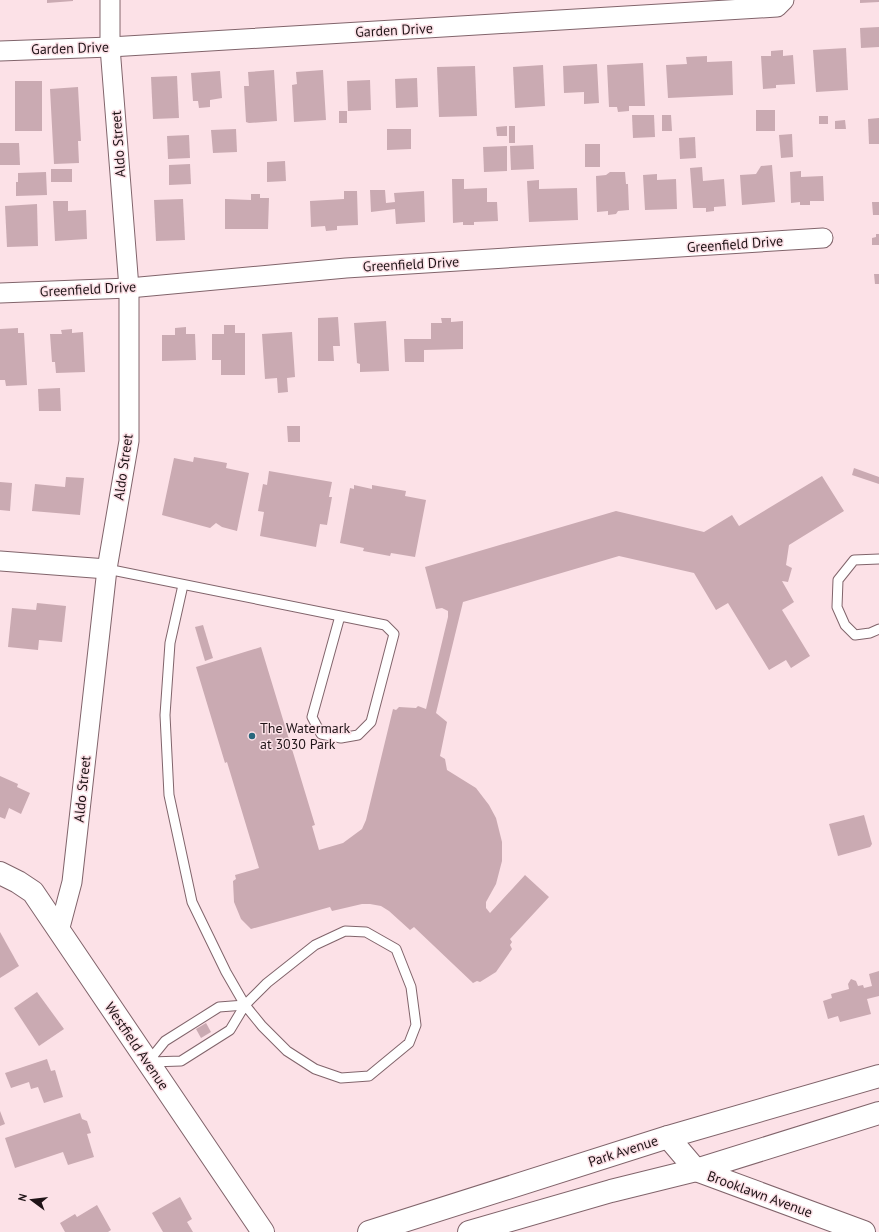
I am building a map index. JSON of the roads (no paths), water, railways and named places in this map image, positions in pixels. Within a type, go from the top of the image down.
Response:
[{"type":"main road","name":"Westfield Avenue","points":[[0,873],[33,892],[263,1232]]},
{"type":"main road","name":"Park Avenue","points":[[369,1232],[668,1137],[879,1076]]},
{"type":"main road","points":[[469,1232],[612,1191],[696,1170],[879,1113]]},
{"type":"main road","name":"Brooklawn Avenue","points":[[668,1137],[696,1170],[864,1232]]},
{"type":"street","name":"Aldo Street","points":[[59,931],[72,882],[107,569],[129,441],[129,288],[110,47],[110,0]]},
{"type":"street","name":"Garden Drive","points":[[0,51],[110,47],[777,7],[784,0]]},
{"type":"street","name":"Greenfield Drive","points":[[0,293],[129,288],[346,268],[823,238]]},
{"type":"street","points":[[0,561],[107,569]]},
{"type":"lane","points":[[879,559],[854,560],[838,580],[837,607],[845,625],[855,635],[879,630]]},
{"type":"lane","points":[[107,569],[385,625],[394,634],[371,722],[358,735],[341,738],[321,734],[312,717],[340,616]]},
{"type":"lane","points":[[148,1062],[181,1061],[230,1030],[245,1005],[267,983],[315,945],[345,931],[366,932],[396,949],[411,987],[416,1025],[409,1043],[369,1076],[341,1078],[315,1069],[287,1051],[262,1026],[245,1005],[226,972],[192,902],[169,795],[165,715],[170,643],[183,584]]},
{"type":"lane","points":[[148,1062],[165,1040],[219,1007],[245,1005]]},
{"type":"place","name":"The Watermark at 3030 Park","points":[[252,736]]}]
